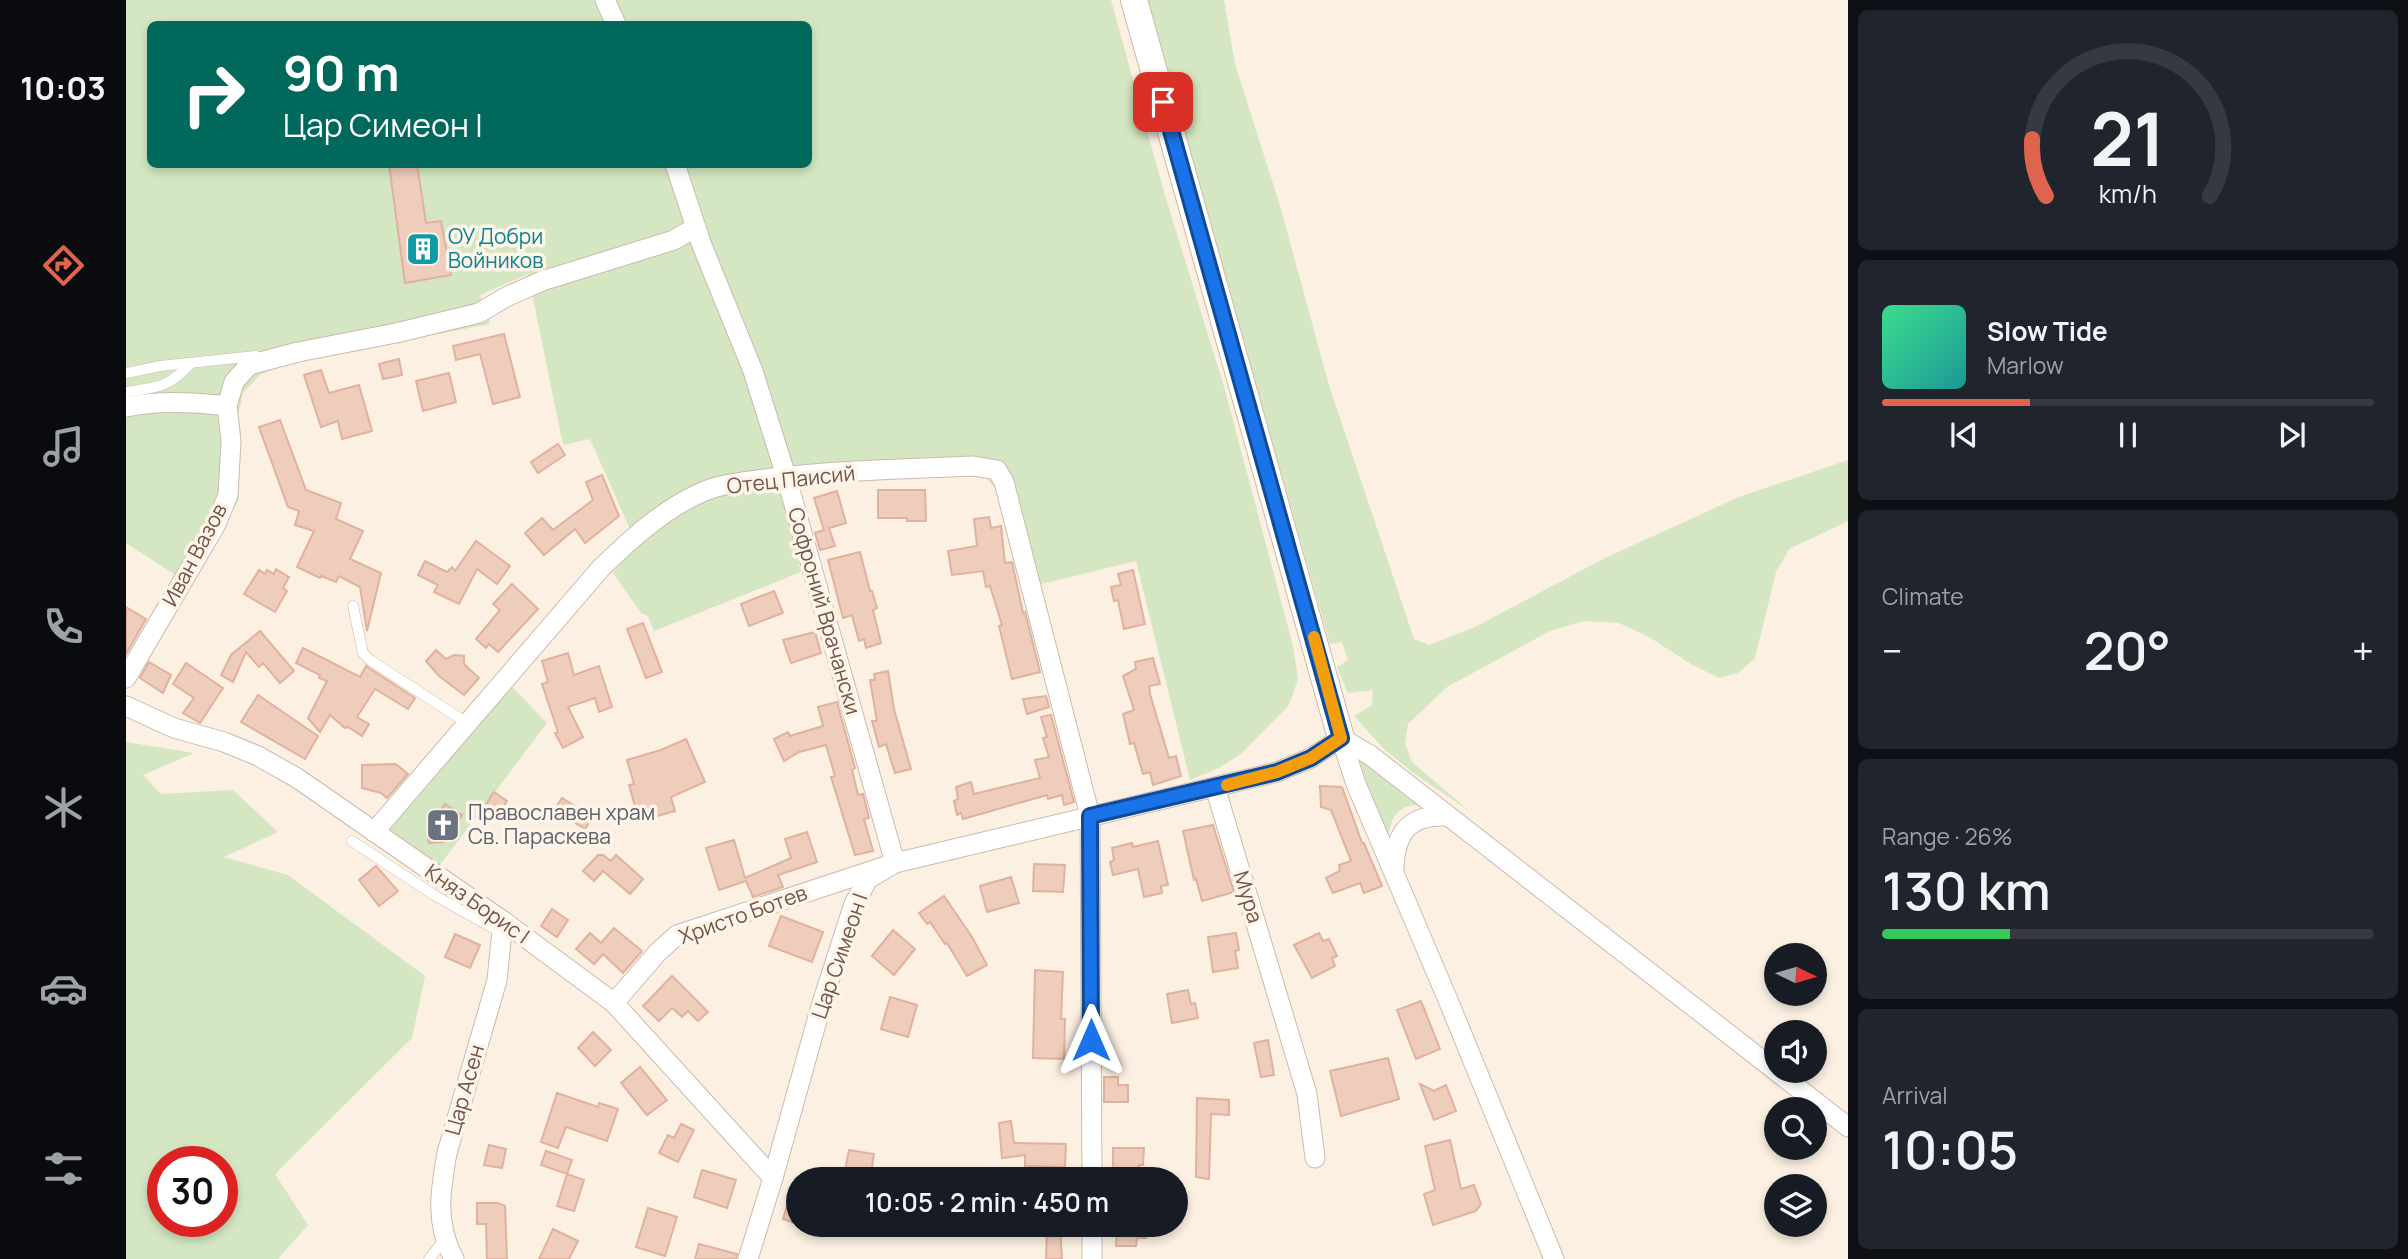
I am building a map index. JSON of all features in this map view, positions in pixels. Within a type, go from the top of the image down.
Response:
[{"type":"street","points":[[606,0],[615,21]]},
{"type":"street","points":[[1134,0],[1356,784],[1554,1259]]},
{"type":"street","name":"Софроний Врачански","points":[[677,168],[696,228],[753,371],[786,476],[895,863]]},
{"type":"street","points":[[298,352],[479,313],[542,281],[674,240],[696,228]]},
{"type":"street","name":"Иван Вазов","points":[[126,678],[215,526],[228,495],[231,441],[227,406],[234,382],[249,365],[298,352]]},
{"type":"street","points":[[126,407],[154,395],[227,406]]},
{"type":"street","name":"Отец Паисий","points":[[374,832],[601,568],[665,512],[701,492],[737,483],[786,476],[973,466],[997,470],[1004,482],[1090,816]]},
{"type":"street","name":"Княз Борис I","points":[[126,706],[174,728],[258,756],[297,778],[502,927],[614,1003],[773,1178]]},
{"type":"street","points":[[1341,738],[1370,755],[1848,1128]]},
{"type":"street","name":"Цар Симеон I","points":[[748,1259],[821,1006],[854,904],[868,879],[895,863],[1277,772],[1311,758],[1341,738]]},
{"type":"street","name":"Мура","points":[[1215,788],[1307,1094],[1315,1158]]},
{"type":"street","points":[[1090,816],[1092,1167]]},
{"type":"street","points":[[1394,873],[1398,840],[1406,830],[1415,821],[1429,816],[1445,816]]},
{"type":"street","name":"Христо Ботев","points":[[614,1003],[657,952],[677,935],[895,863]]},
{"type":"street","name":"Цар Асен","points":[[454,1259],[444,1240],[440,1202],[443,1177],[447,1153],[496,980],[502,927]]},
{"type":"street","points":[[1092,1237],[1092,1259]]},
{"type":"lane","points":[[126,373],[298,352]]},
{"type":"lane","points":[[126,392],[154,395],[176,379],[191,363]]},
{"type":"lane","points":[[353,606],[363,653],[467,723]]},
{"type":"lane","points":[[352,841],[434,895],[502,927]]},
{"type":"lane","points":[[429,1259],[444,1240]]},
{"type":"green space","points":[[126,0],[1111,0],[1164,192],[1225,390],[1293,646],[1298,679],[1289,705],[1241,754],[1219,768],[1190,780],[1136,561],[1021,589],[998,492],[986,477],[972,474],[782,485],[801,572],[654,631],[648,616],[641,613],[613,573],[637,545],[590,439],[563,445],[528,274],[480,295],[490,324],[292,362],[261,374],[243,393],[237,421],[239,499],[189,584],[126,543]]},
{"type":"green space","points":[[1146,0],[1224,0],[1235,64],[1281,209],[1328,382],[1414,639],[1429,645],[1475,627],[1605,558],[1739,497],[1848,460],[1848,521],[1789,549],[1776,572],[1755,658],[1738,673],[1719,678],[1649,637],[1619,623],[1584,621],[1550,631],[1447,687],[1408,724],[1405,744],[1412,762],[1468,810],[1412,772],[1384,749],[1354,716],[1372,705],[1373,690],[1348,693],[1337,667],[1348,660],[1342,642],[1330,644]]},
{"type":"green space","points":[[512,687],[547,723],[439,866],[387,827]]},
{"type":"green space","points":[[126,742],[194,753],[143,775],[161,794],[233,790],[278,832],[224,857],[288,875],[425,976],[412,1038],[275,1174],[308,1225],[278,1259],[126,1259]]},
{"type":"green space","points":[[1359,758],[1419,805],[1405,807],[1396,814],[1389,838],[1368,787]]},
{"type":"building","name":"ОУ Добри Войников","points":[[390,168],[418,168],[426,223],[441,221],[451,275],[405,283]]},
{"type":"building","points":[[504,334],[520,397],[493,404],[480,354],[456,360],[453,346]]},
{"type":"building","points":[[399,359],[402,375],[383,379],[379,364]]},
{"type":"building","points":[[321,370],[329,393],[359,385],[372,431],[342,439],[338,421],[321,427],[304,375]]},
{"type":"building","points":[[449,373],[456,402],[423,411],[416,381]]},
{"type":"building","points":[[280,420],[306,490],[341,503],[336,519],[363,531],[350,559],[381,573],[367,631],[360,587],[339,576],[336,582],[297,567],[314,531],[295,525],[299,511],[288,507],[259,427]]},
{"type":"building","points":[[558,444],[565,455],[538,473],[531,462]]},
{"type":"building","points":[[602,475],[619,516],[585,543],[575,529],[544,555],[525,533],[542,518],[553,530],[593,500],[586,482]]},
{"type":"building","points":[[878,490],[925,490],[926,521],[878,518]]},
{"type":"building","points":[[837,491],[846,523],[829,528],[835,546],[820,550],[815,533],[824,530],[814,498]]},
{"type":"building","points":[[989,517],[991,528],[1001,526],[1005,563],[1012,562],[1040,672],[1012,679],[999,626],[1002,625],[990,586],[986,587],[983,571],[952,575],[948,551],[977,546],[974,519]]},
{"type":"building","points":[[476,541],[510,566],[497,584],[477,569],[459,604],[434,592],[438,585],[418,575],[425,561],[447,572],[452,567],[455,571]]},
{"type":"building","points":[[860,552],[877,608],[873,610],[881,643],[866,648],[864,639],[859,641],[852,615],[843,618],[828,560]]},
{"type":"building","points":[[276,569],[289,577],[283,588],[287,591],[275,612],[244,594],[259,570],[265,574],[267,570],[274,574]]},
{"type":"building","points":[[1133,570],[1145,624],[1124,629],[1118,600],[1114,601],[1111,587],[1121,585],[1118,574]]},
{"type":"building","points":[[512,584],[538,609],[498,652],[489,644],[486,648],[476,639],[500,610],[493,604]]},
{"type":"building","points":[[774,591],[783,613],[749,626],[741,604]]},
{"type":"building","points":[[126,607],[146,619],[126,654]]},
{"type":"building","points":[[643,623],[662,672],[646,678],[627,629]]},
{"type":"building","points":[[260,631],[294,671],[280,683],[263,663],[259,667],[246,652],[233,682],[221,675],[231,655]]},
{"type":"building","points":[[815,632],[821,653],[791,663],[783,640]]},
{"type":"building","points":[[303,648],[360,677],[366,666],[415,698],[408,709],[375,689],[357,717],[369,724],[362,736],[348,727],[345,728],[330,715],[320,732],[308,718],[327,681],[296,663]]},
{"type":"building","points":[[436,650],[446,659],[454,655],[464,656],[464,664],[479,678],[464,695],[439,676],[426,661]]},
{"type":"building","points":[[568,653],[574,675],[599,666],[612,707],[599,712],[595,698],[568,707],[583,737],[563,748],[555,733],[558,732],[542,684],[548,682],[542,661]]},
{"type":"building","points":[[1153,658],[1160,684],[1149,686],[1150,694],[1169,758],[1176,756],[1181,776],[1153,785],[1150,772],[1143,774],[1134,743],[1130,744],[1123,714],[1134,710],[1123,676],[1136,669],[1135,662]]},
{"type":"building","points":[[149,662],[171,675],[163,693],[140,678]]},
{"type":"building","points":[[186,663],[223,688],[200,723],[183,713],[194,698],[173,684]]},
{"type":"building","points":[[888,671],[894,709],[911,769],[895,773],[886,744],[879,747],[872,721],[877,721],[870,680],[875,680],[874,674]]},
{"type":"building","points":[[258,695],[318,736],[305,759],[241,722]]},
{"type":"building","points":[[1046,696],[1049,707],[1027,714],[1023,699]]},
{"type":"building","points":[[837,702],[855,768],[852,770],[858,795],[863,794],[869,818],[864,819],[873,851],[855,855],[831,777],[835,776],[826,745],[799,752],[784,761],[774,739],[788,732],[790,736],[823,726],[818,707]]},
{"type":"building","points":[[1051,715],[1074,802],[1064,805],[1062,795],[1048,799],[1047,795],[963,819],[961,813],[957,815],[954,801],[958,799],[956,787],[971,782],[974,794],[1040,778],[1035,760],[1049,757],[1043,738],[1047,737],[1041,717]]},
{"type":"building","points":[[686,739],[705,782],[671,797],[675,811],[639,821],[629,785],[634,784],[627,760]]},
{"type":"building","points":[[396,764],[408,774],[387,798],[381,793],[362,788],[362,765]]},
{"type":"building","points":[[1320,786],[1342,787],[1362,843],[1382,886],[1364,893],[1360,883],[1333,893],[1326,878],[1340,871],[1339,865],[1351,861],[1331,810],[1321,807]]},
{"type":"building","points":[[494,792],[507,801],[498,815],[485,806]]},
{"type":"building","points":[[562,798],[593,817],[585,829],[554,810]]},
{"type":"building","points":[[445,804],[462,815],[444,842],[429,843],[427,831]]},
{"type":"building","points":[[1213,825],[1234,892],[1202,901],[1196,879],[1194,880],[1183,831]]},
{"type":"building","points":[[807,832],[817,862],[778,875],[783,887],[753,897],[746,881],[719,890],[706,848],[734,840],[745,878],[791,858],[785,839]]},
{"type":"building","points":[[1158,841],[1168,885],[1161,886],[1162,893],[1144,897],[1138,869],[1113,875],[1110,862],[1114,860],[1112,848],[1132,843],[1133,847]]},
{"type":"building","points":[[598,855],[611,861],[616,855],[643,879],[630,894],[603,871],[594,881],[583,871]]},
{"type":"building","points":[[1034,864],[1065,865],[1063,892],[1033,891]]},
{"type":"building","points":[[376,866],[398,891],[379,906],[359,880]]},
{"type":"building","points":[[1011,877],[1019,903],[987,912],[980,886]]},
{"type":"building","points":[[944,896],[987,965],[967,976],[947,943],[945,944],[930,922],[927,924],[919,913]]},
{"type":"building","points":[[552,909],[568,920],[557,937],[541,926]]},
{"type":"building","points":[[781,916],[823,932],[812,962],[769,946]]},
{"type":"building","points":[[614,928],[642,951],[623,973],[603,954],[594,964],[576,949],[590,933],[601,943]]},
{"type":"building","points":[[893,930],[915,949],[894,975],[872,956]]},
{"type":"building","points":[[1236,933],[1238,968],[1213,972],[1208,937]]},
{"type":"building","points":[[1319,933],[1323,941],[1329,939],[1337,956],[1332,958],[1335,966],[1312,978],[1294,945]]},
{"type":"building","points":[[455,934],[480,945],[470,968],[445,957]]},
{"type":"building","points":[[1035,970],[1063,972],[1061,1019],[1065,1019],[1064,1059],[1033,1058]]},
{"type":"building","points":[[672,976],[708,1012],[698,1021],[688,1011],[682,1017],[672,1008],[659,1021],[643,1006]]},
{"type":"building","points":[[1188,990],[1191,1004],[1195,1003],[1198,1018],[1172,1023],[1167,994]]},
{"type":"building","points":[[890,997],[917,1005],[908,1037],[881,1029]]},
{"type":"building","points":[[1421,1001],[1440,1049],[1416,1059],[1397,1010]]},
{"type":"building","points":[[593,1032],[611,1050],[595,1066],[578,1048]]},
{"type":"building","points":[[1268,1040],[1274,1075],[1261,1077],[1254,1043]]},
{"type":"building","points":[[1388,1058],[1399,1099],[1341,1116],[1330,1071]]},
{"type":"building","points":[[640,1067],[667,1100],[647,1115],[621,1083]]},
{"type":"building","points":[[1104,1077],[1118,1077],[1118,1085],[1128,1085],[1128,1102],[1104,1102]]},
{"type":"building","points":[[1420,1084],[1434,1091],[1446,1085],[1456,1111],[1434,1120]]},
{"type":"building","points":[[557,1093],[598,1107],[599,1103],[618,1109],[607,1141],[566,1127],[558,1148],[541,1142]]},
{"type":"building","points":[[1197,1098],[1229,1100],[1229,1115],[1211,1114],[1209,1179],[1196,1177]]},
{"type":"building","points":[[1011,1121],[1014,1143],[1066,1144],[1065,1167],[1025,1166],[1025,1155],[1002,1158],[999,1123]]},
{"type":"building","points":[[681,1124],[694,1130],[678,1162],[659,1153],[668,1135],[674,1138]]},
{"type":"building","points":[[1450,1140],[1461,1189],[1474,1185],[1481,1204],[1476,1211],[1433,1225],[1424,1194],[1435,1190],[1425,1146]]},
{"type":"building","points":[[489,1145],[506,1149],[502,1168],[484,1165]]},
{"type":"building","points":[[1113,1148],[1144,1148],[1143,1165],[1113,1167]]},
{"type":"building","points":[[849,1150],[874,1154],[872,1167],[846,1167]]},
{"type":"building","points":[[546,1151],[572,1160],[567,1174],[541,1165]]},
{"type":"building","points":[[702,1170],[736,1180],[727,1208],[694,1197]]},
{"type":"building","points":[[567,1174],[584,1180],[574,1211],[557,1206]]},
{"type":"building","points":[[477,1203],[498,1203],[505,1206],[507,1259],[487,1259],[486,1224],[477,1224]]},
{"type":"building","points":[[648,1208],[677,1217],[665,1256],[636,1247]]},
{"type":"building","points":[[553,1229],[578,1241],[569,1259],[539,1259]]},
{"type":"building","points":[[1047,1237],[1061,1237],[1062,1259],[1046,1259]]},
{"type":"building","points":[[1116,1237],[1146,1237],[1137,1238],[1136,1246],[1116,1246]]},
{"type":"building","points":[[699,1244],[737,1254],[736,1259],[695,1259]]},
{"type":"slow traffic","points":[[1227,785],[1277,772],[1311,758],[1341,738],[1314,637]]},
{"type":"place","name":"ОУ Добри Войников","points":[[423,249]]},
{"type":"place","name":"Православен храм Св. Параскева","points":[[443,825]]},
{"type":"route","points":[[1091,1040],[1090,816],[1277,772],[1311,758],[1341,738],[1163,102]]}]
